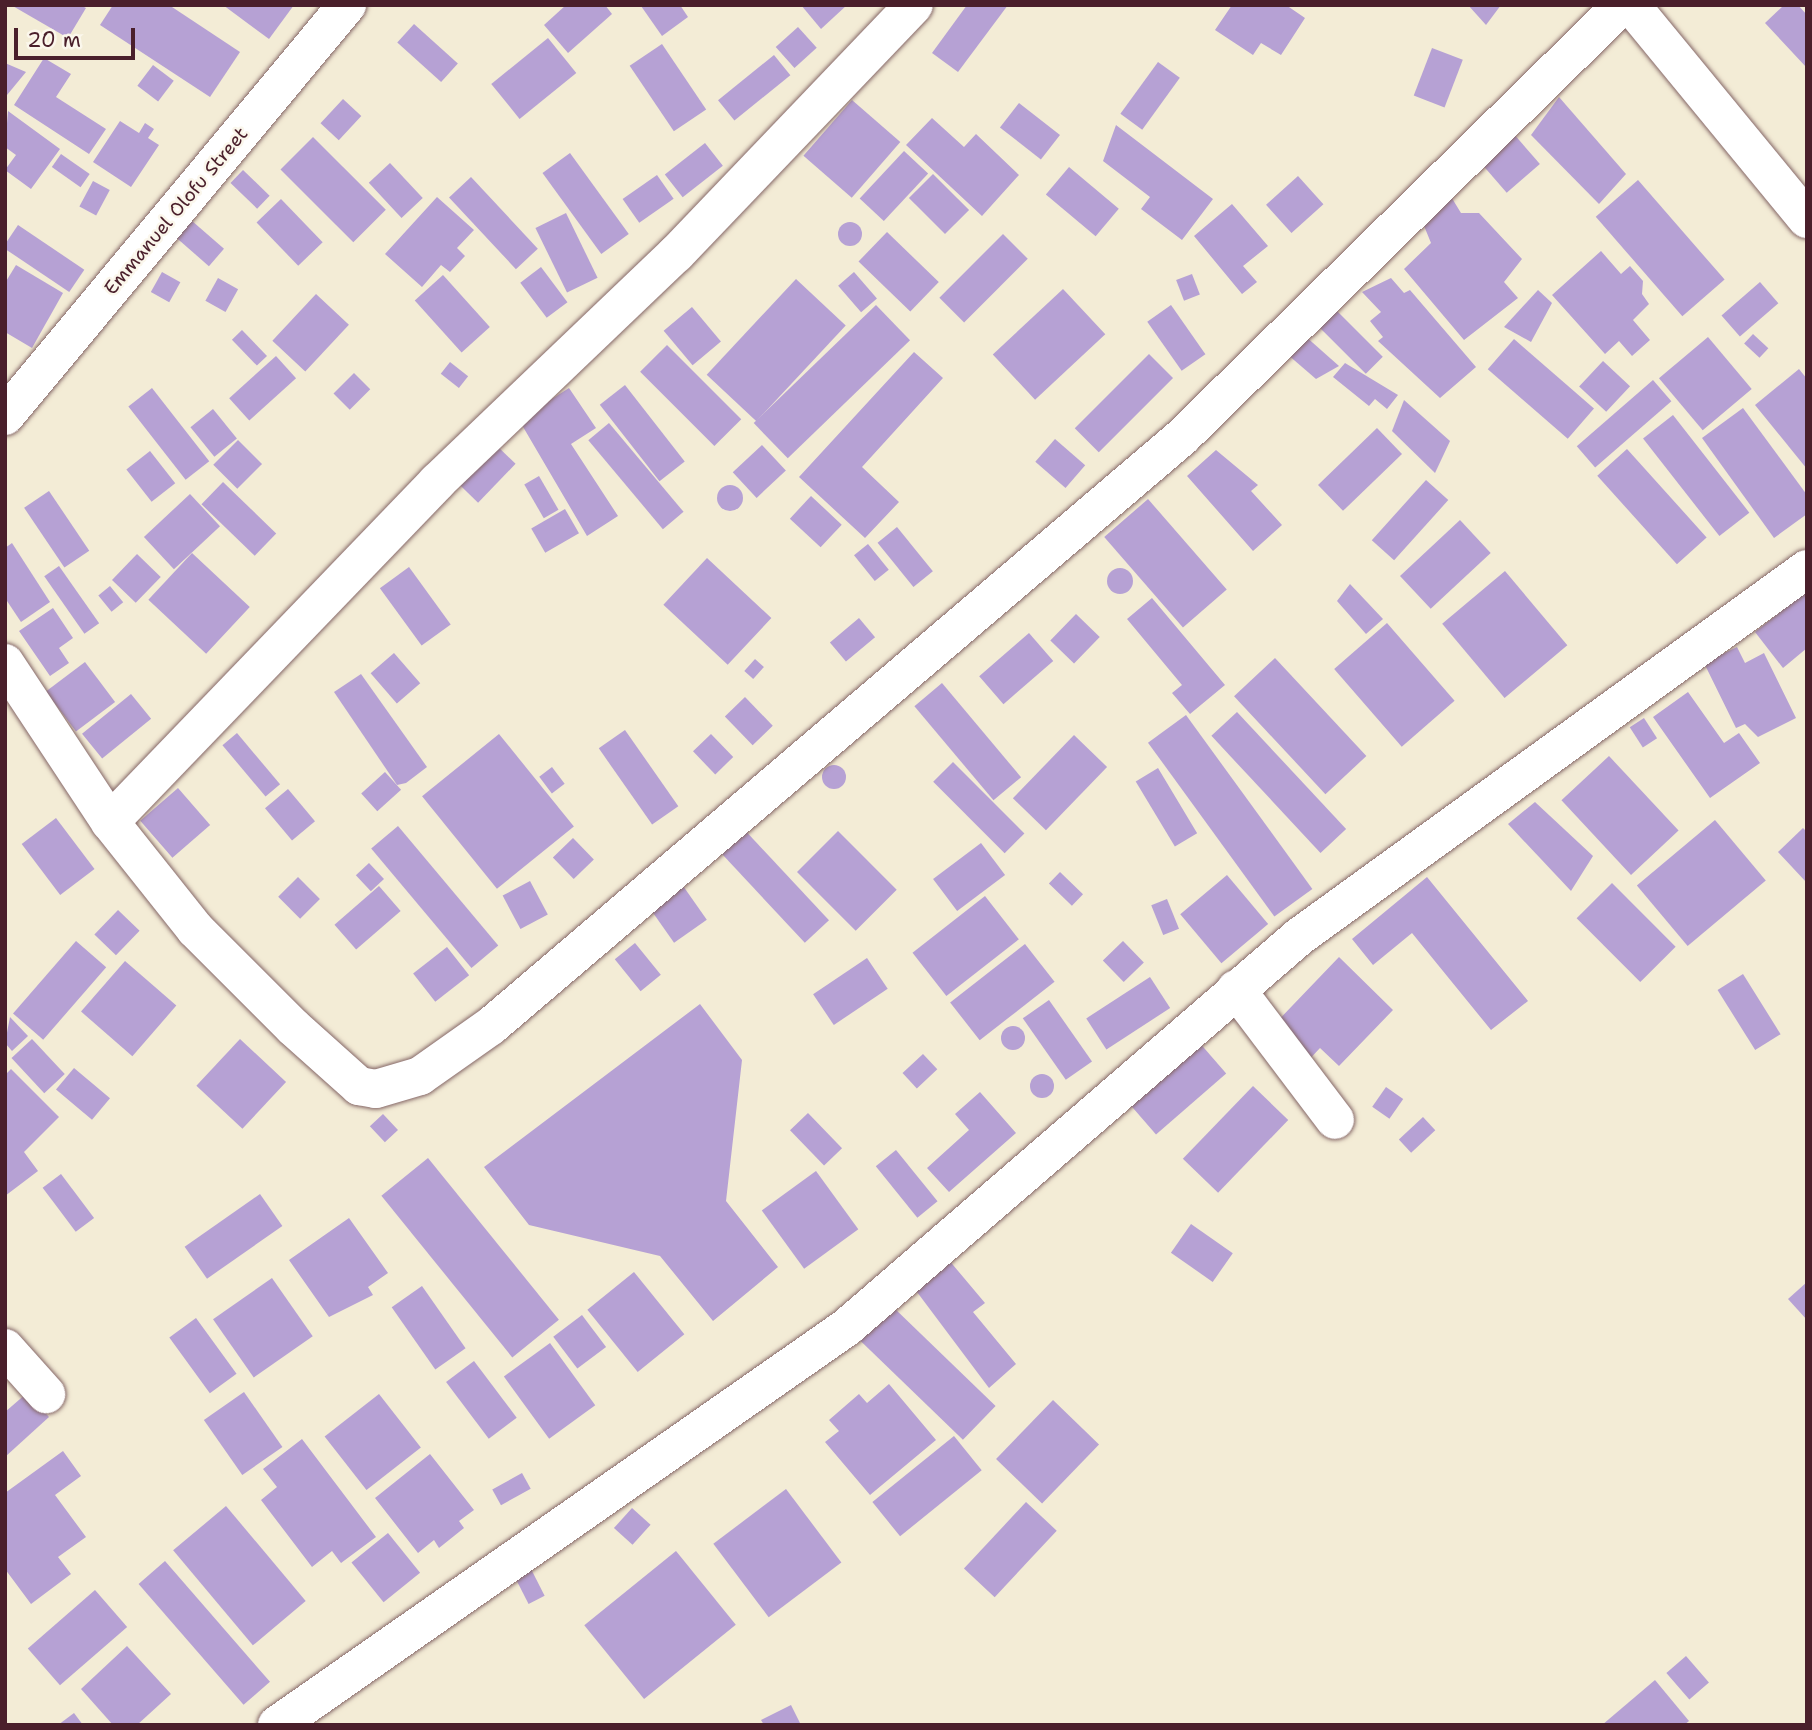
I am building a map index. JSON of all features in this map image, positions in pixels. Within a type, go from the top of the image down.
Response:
[{"type":"street","name":"Emmanuel Olofu Street","points":[[5,416],[347,5]]},
{"type":"street","points":[[110,822],[437,482],[676,254],[914,5]]},
{"type":"street","points":[[5,663],[110,822],[195,929],[345,1078],[376,1089],[420,1076],[491,1026],[1182,437],[1622,5]]},
{"type":"street","points":[[1631,5],[1807,219]]},
{"type":"street","points":[[277,1725],[847,1326],[1236,989],[1573,734],[1807,569]]},
{"type":"street","points":[[1236,989],[1335,1120]]},
{"type":"street","points":[[5,1348],[46,1394]]},
{"type":"building","points":[[11,5],[80,5],[86,8],[68,38]]},
{"type":"building","points":[[113,5],[169,5],[240,52],[210,97],[100,25]]},
{"type":"building","points":[[223,5],[294,5],[269,39]]},
{"type":"building","points":[[566,5],[605,5],[612,14],[568,53],[544,25]]},
{"type":"building","points":[[680,5],[688,17],[662,36],[641,6]]},
{"type":"building","points":[[801,5],[847,5],[821,29]]},
{"type":"building","points":[[967,5],[1008,5],[958,72],[932,53]]},
{"type":"building","points":[[1232,5],[1286,5],[1305,18],[1281,55],[1261,43],[1253,55],[1215,30]]},
{"type":"building","points":[[1468,5],[1501,5],[1486,25]]},
{"type":"building","points":[[1784,5],[1798,5],[1807,15],[1807,68],[1765,23]]},
{"type":"building","points":[[414,24],[458,63],[441,82],[397,43]]},
{"type":"building","points":[[798,27],[817,48],[794,68],[776,47]]},
{"type":"building","points":[[548,38],[576,73],[520,119],[491,84]]},
{"type":"building","points":[[662,44],[706,109],[674,131],[630,66]]},
{"type":"building","points":[[1432,48],[1463,60],[1445,107],[1414,96]]},
{"type":"building","points":[[774,55],[790,75],[734,121],[718,100]]},
{"type":"building","points":[[44,58],[71,74],[56,97],[106,129],[89,154],[14,105]]},
{"type":"building","points":[[1158,62],[1180,78],[1142,130],[1120,114]]},
{"type":"building","points":[[5,63],[26,72],[7,95],[5,94]]},
{"type":"building","points":[[153,65],[174,81],[158,101],[137,86]]},
{"type":"building","points":[[1559,97],[1626,174],[1599,204],[1531,135]]},
{"type":"building","points":[[343,99],[361,116],[339,140],[320,123]]},
{"type":"building","points":[[852,100],[900,142],[852,198],[803,156]]},
{"type":"building","points":[[1019,103],[1060,135],[1041,159],[1000,127]]},
{"type":"building","points":[[8,111],[60,149],[31,189],[5,170],[16,155],[5,147]]},
{"type":"building","points":[[932,118],[964,147],[976,134],[1019,175],[982,216],[906,145]]},
{"type":"building","points":[[120,121],[139,133],[145,123],[154,129],[148,138],[159,145],[131,187],[93,162]]},
{"type":"building","points":[[1116,125],[1213,199],[1182,240],[1141,209],[1150,197],[1103,161]]},
{"type":"building","points":[[1513,133],[1540,164],[1507,193],[1480,162]]},
{"type":"building","points":[[313,137],[386,210],[353,242],[280,170]]},
{"type":"building","points":[[705,143],[723,166],[683,197],[665,174]]},
{"type":"building","points":[[904,151],[928,174],[884,221],[860,199]]},
{"type":"building","points":[[570,153],[629,234],[601,254],[542,173]]},
{"type":"building","points":[[61,154],[90,174],[80,187],[52,167]]},
{"type":"building","points":[[390,163],[423,198],[402,218],[369,183]]},
{"type":"building","points":[[1069,167],[1119,209],[1096,236],[1046,195]]},
{"type":"building","points":[[243,170],[270,196],[257,209],[230,183]]},
{"type":"building","points":[[933,174],[969,210],[945,234],[909,198]]},
{"type":"building","points":[[657,175],[674,199],[639,223],[623,199]]},
{"type":"building","points":[[1298,176],[1323,204],[1291,233],[1266,205]]},
{"type":"building","points":[[471,177],[538,249],[516,269],[449,197]]},
{"type":"building","points":[[1638,180],[1725,280],[1682,316],[1596,217]]},
{"type":"building","points":[[93,181],[110,190],[96,216],[79,207]]},
{"type":"building","points":[[1450,195],[1461,213],[1479,213],[1522,259],[1504,282],[1518,298],[1464,340],[1404,269],[1431,243],[1420,216]]},
{"type":"building","points":[[437,197],[474,230],[457,248],[465,256],[450,272],[441,265],[422,287],[385,254]]},
{"type":"building","points":[[281,199],[323,242],[298,266],[257,223]]},
{"type":"building","points":[[1232,204],[1268,246],[1243,266],[1257,282],[1242,294],[1194,236]]},
{"type":"building","points":[[566,213],[598,278],[567,293],[535,228]]},
{"type":"building","points":[[184,214],[224,249],[209,266],[169,231]]},
{"type":"building","points":[[850,222],[861,229],[862,234],[855,245],[850,246],[839,239],[838,234],[845,223]]},
{"type":"building","points":[[18,225],[84,270],[69,292],[5,249],[5,244]]},
{"type":"building","points":[[887,232],[939,282],[910,312],[859,261]]},
{"type":"building","points":[[1003,234],[1028,259],[964,322],[939,298]]},
{"type":"building","points":[[1601,251],[1621,274],[1630,266],[1643,281],[1642,294],[1649,304],[1633,320],[1650,340],[1632,356],[1619,341],[1605,354],[1552,295]]},
{"type":"building","points":[[16,265],[63,293],[32,348],[5,332],[5,283]]},
{"type":"building","points":[[541,267],[567,302],[547,318],[520,283]]},
{"type":"building","points":[[162,272],[180,282],[169,302],[151,292]]},
{"type":"building","points":[[854,272],[877,298],[861,312],[838,286]]},
{"type":"building","points":[[1192,274],[1200,295],[1184,301],[1176,280]]},
{"type":"building","points":[[443,275],[490,327],[462,352],[415,300]]},
{"type":"building","points":[[218,278],[238,289],[226,312],[205,301]]},
{"type":"building","points":[[1391,278],[1404,293],[1410,290],[1476,367],[1440,398],[1378,341],[1383,337],[1370,321],[1381,312],[1362,292]]},
{"type":"building","points":[[796,279],[846,325],[756,421],[707,375]]},
{"type":"building","points":[[1760,282],[1778,303],[1740,337],[1722,315]]},
{"type":"building","points":[[1063,289],[1105,334],[1035,400],[993,354]]},
{"type":"building","points":[[1538,290],[1552,303],[1531,342],[1504,327]]},
{"type":"building","points":[[316,294],[349,325],[305,371],[272,341]]},
{"type":"building","points":[[876,305],[910,340],[788,458],[754,423]]},
{"type":"building","points":[[1171,305],[1205,354],[1182,371],[1147,322]]},
{"type":"building","points":[[692,307],[721,341],[693,365],[664,331]]},
{"type":"building","points":[[1334,308],[1383,357],[1366,374],[1317,325]]},
{"type":"building","points":[[242,330],[267,356],[257,366],[232,340]]},
{"type":"building","points":[[1753,334],[1768,348],[1759,358],[1744,344]]},
{"type":"building","points":[[1304,335],[1339,366],[1316,379],[1287,354]]},
{"type":"building","points":[[1708,337],[1752,389],[1703,430],[1659,378]]},
{"type":"building","points":[[1514,339],[1594,409],[1568,439],[1488,369]]},
{"type":"building","points":[[667,345],[741,419],[714,446],[640,372]]},
{"type":"building","points":[[914,352],[943,378],[862,467],[899,502],[865,538],[799,477]]},
{"type":"building","points":[[1149,354],[1173,378],[1099,452],[1075,428]]},
{"type":"building","points":[[276,356],[296,378],[249,420],[229,398]]},
{"type":"building","points":[[1603,361],[1630,386],[1606,412],[1579,387]]},
{"type":"building","points":[[450,362],[468,376],[459,388],[441,374]]},
{"type":"building","points":[[1345,363],[1398,395],[1387,409],[1375,399],[1369,406],[1333,377]]},
{"type":"building","points":[[1799,369],[1807,379],[1807,469],[1755,405]]},
{"type":"building","points":[[354,373],[370,389],[350,410],[333,394]]},
{"type":"building","points":[[1653,380],[1671,401],[1595,467],[1577,446]]},
{"type":"building","points":[[625,385],[685,461],[660,481],[600,405]]},
{"type":"building","points":[[152,388],[209,461],[186,480],[128,406]]},
{"type":"building","points":[[569,388],[596,428],[571,444],[618,516],[587,536],[519,420]]},
{"type":"building","points":[[1404,400],[1450,441],[1435,473],[1392,431]]},
{"type":"building","points":[[1743,408],[1807,495],[1807,514],[1774,538],[1702,438]]},
{"type":"building","points":[[213,409],[237,439],[214,457],[190,427]]},
{"type":"building","points":[[1673,415],[1749,513],[1719,536],[1643,438]]},
{"type":"building","points":[[609,423],[684,512],[663,529],[588,440]]},
{"type":"building","points":[[1377,428],[1402,454],[1343,511],[1318,485]]},
{"type":"building","points":[[1055,439],[1085,465],[1066,488],[1035,462]]},
{"type":"building","points":[[238,440],[262,464],[237,489],[213,465]]},
{"type":"building","points":[[494,443],[516,464],[478,503],[456,482]]},
{"type":"building","points":[[762,445],[786,471],[757,498],[733,472]]},
{"type":"building","points":[[1627,449],[1707,537],[1677,564],[1597,476]]},
{"type":"building","points":[[1216,450],[1258,485],[1251,491],[1282,525],[1253,551],[1187,476]]},
{"type":"building","points":[[150,451],[175,483],[152,502],[126,469]]},
{"type":"building","points":[[539,476],[558,510],[544,518],[524,484]]},
{"type":"building","points":[[1426,480],[1448,500],[1394,560],[1372,540]]},
{"type":"building","points":[[223,482],[276,533],[255,556],[201,504]]},
{"type":"building","points":[[730,485],[739,489],[743,498],[739,507],[730,511],[721,507],[717,498],[721,489]]},
{"type":"building","points":[[49,491],[89,551],[64,567],[24,508]]},
{"type":"building","points":[[190,494],[220,526],[174,569],[144,537]]},
{"type":"building","points":[[811,496],[842,525],[821,547],[790,519]]},
{"type":"building","points":[[1148,499],[1227,590],[1183,628],[1104,537]]},
{"type":"building","points":[[565,509],[579,533],[545,553],[531,528]]},
{"type":"building","points":[[1460,520],[1491,553],[1431,609],[1400,576]]},
{"type":"building","points":[[897,527],[933,571],[913,587],[878,543]]},
{"type":"building","points":[[12,543],[50,602],[21,622],[5,598],[5,548]]},
{"type":"building","points":[[868,544],[889,570],[875,581],[854,555]]},
{"type":"building","points":[[192,553],[250,607],[206,654],[148,600]]},
{"type":"building","points":[[137,554],[161,577],[136,603],[112,580]]},
{"type":"building","points":[[707,558],[771,618],[728,665],[663,605]]},
{"type":"building","points":[[59,566],[99,623],[84,634],[44,576]]},
{"type":"building","points":[[409,567],[451,624],[422,646],[380,588]]},
{"type":"building","points":[[1120,568],[1130,571],[1133,581],[1130,591],[1120,594],[1110,591],[1107,581],[1110,571]]},
{"type":"building","points":[[1505,571],[1567,645],[1505,698],[1442,624]]},
{"type":"building","points":[[1350,584],[1383,619],[1366,634],[1337,601]]},
{"type":"building","points":[[110,586],[123,602],[112,612],[98,595]]},
{"type":"building","points":[[1807,591],[1807,648],[1783,668],[1755,632]]},
{"type":"building","points":[[1152,598],[1225,685],[1190,714],[1172,693],[1182,685],[1127,619]]},
{"type":"building","points":[[53,608],[73,638],[59,648],[69,663],[50,676],[19,631]]},
{"type":"building","points":[[1076,614],[1100,637],[1074,664],[1050,641]]},
{"type":"building","points":[[859,618],[875,637],[846,662],[830,642]]},
{"type":"building","points":[[1387,623],[1455,701],[1402,747],[1334,669]]},
{"type":"building","points":[[1029,633],[1053,661],[1003,704],[979,676]]},
{"type":"building","points":[[1737,647],[1745,663],[1764,653],[1796,718],[1758,737],[1745,724],[1736,728],[1704,663]]},
{"type":"building","points":[[394,653],[420,683],[397,704],[371,673]]},
{"type":"building","points":[[1275,658],[1366,756],[1325,794],[1234,696]]},
{"type":"building","points":[[755,659],[764,667],[753,679],[744,671]]},
{"type":"building","points":[[85,662],[115,702],[76,731],[46,691]]},
{"type":"building","points":[[361,674],[427,767],[406,783],[397,785],[334,692]]},
{"type":"building","points":[[942,683],[1021,777],[993,800],[914,706]]},
{"type":"building","points":[[1688,692],[1724,743],[1739,733],[1760,763],[1710,798],[1653,717]]},
{"type":"building","points":[[131,694],[151,719],[102,759],[82,734]]},
{"type":"building","points":[[745,697],[773,726],[753,745],[725,716]]},
{"type":"building","points":[[1237,712],[1346,829],[1321,853],[1211,736]]},
{"type":"building","points":[[1186,715],[1312,889],[1274,917],[1148,743]]},
{"type":"building","points":[[1644,718],[1657,738],[1643,747],[1630,727]]},
{"type":"building","points":[[625,730],[678,806],[652,825],[599,748]]},
{"type":"building","points":[[237,733],[280,784],[266,797],[222,745]]},
{"type":"building","points":[[499,734],[574,826],[497,889],[422,796]]},
{"type":"building","points":[[711,734],[733,757],[715,774],[693,751]]},
{"type":"building","points":[[1074,735],[1107,767],[1046,830],[1013,798]]},
{"type":"building","points":[[1609,756],[1679,831],[1631,875],[1561,800]]},
{"type":"building","points":[[953,762],[1024,833],[1005,853],[933,782]]},
{"type":"building","points":[[829,765],[839,765],[846,772],[846,782],[839,789],[829,789],[822,782],[822,772]]},
{"type":"building","points":[[552,767],[565,784],[552,793],[539,777]]},
{"type":"building","points":[[1158,768],[1197,833],[1175,847],[1136,781]]},
{"type":"building","points":[[385,772],[401,790],[377,811],[361,793]]},
{"type":"building","points":[[178,788],[210,825],[172,858],[140,821]]},
{"type":"building","points":[[288,789],[315,821],[292,840],[265,808]]},
{"type":"building","points":[[1535,802],[1593,856],[1571,891],[1508,824]]},
{"type":"building","points":[[56,818],[95,869],[60,895],[22,844]]},
{"type":"building","points":[[1715,820],[1766,881],[1688,946],[1637,886]]},
{"type":"building","points":[[398,826],[498,946],[471,968],[371,848]]},
{"type":"building","points":[[741,826],[829,920],[805,943],[717,849]]},
{"type":"building","points":[[1803,828],[1807,832],[1807,883],[1778,852]]},
{"type":"building","points":[[838,831],[897,890],[856,931],[797,872]]},
{"type":"building","points":[[573,838],[594,860],[574,879],[553,857]]},
{"type":"building","points":[[981,843],[1005,875],[957,911],[933,879]]},
{"type":"building","points":[[369,863],[384,879],[371,891],[356,875]]},
{"type":"building","points":[[1060,872],[1083,894],[1072,906],[1049,884]]},
{"type":"building","points":[[1227,875],[1268,924],[1221,963],[1180,914]]},
{"type":"building","points":[[298,877],[320,899],[300,919],[278,897]]},
{"type":"building","points":[[1427,877],[1528,1001],[1491,1030],[1412,933],[1373,965],[1352,939]]},
{"type":"building","points":[[530,881],[548,915],[520,929],[503,896]]},
{"type":"building","points":[[681,883],[707,920],[674,943],[648,906]]},
{"type":"building","points":[[1612,883],[1676,947],[1640,982],[1577,918]]},
{"type":"building","points":[[379,886],[401,911],[356,950],[334,925]]},
{"type":"building","points":[[985,896],[1019,939],[946,996],[913,953]]},
{"type":"building","points":[[1167,899],[1179,929],[1163,935],[1151,905]]},
{"type":"building","points":[[118,910],[140,931],[116,955],[94,934]]},
{"type":"building","points":[[76,941],[106,967],[43,1040],[13,1013]]},
{"type":"building","points":[[1123,941],[1144,963],[1124,982],[1103,960]]},
{"type":"building","points":[[635,943],[661,975],[641,991],[615,959]]},
{"type":"building","points":[[1025,944],[1055,982],[980,1040],[950,1002]]},
{"type":"building","points":[[447,947],[469,975],[435,1002],[413,973]]},
{"type":"building","points":[[1339,957],[1393,1010],[1339,1066],[1320,1048],[1304,1065],[1269,1030]]},
{"type":"building","points":[[867,958],[888,989],[834,1025],[813,994]]},
{"type":"building","points":[[125,961],[176,1006],[132,1056],[81,1012]]},
{"type":"building","points":[[1743,974],[1781,1034],[1755,1050],[1718,990]]},
{"type":"building","points":[[1150,977],[1170,1008],[1106,1049],[1086,1018]]},
{"type":"building","points":[[1049,1000],[1092,1061],[1066,1080],[1023,1018]]},
{"type":"building","points":[[700,1004],[742,1060],[726,1201],[778,1267],[713,1321],[660,1256],[529,1225],[484,1167]]},
{"type":"building","points":[[10,1017],[28,1036],[12,1051],[5,1043]]},
{"type":"building","points":[[1013,1026],[1024,1033],[1025,1038],[1018,1049],[1013,1050],[1002,1043],[1001,1038],[1008,1027]]},
{"type":"building","points":[[32,1039],[65,1074],[44,1093],[12,1058]]},
{"type":"building","points":[[240,1039],[286,1082],[242,1129],[196,1086]]},
{"type":"building","points":[[1198,1041],[1226,1073],[1156,1134],[1128,1102]]},
{"type":"building","points":[[923,1054],[937,1069],[917,1088],[903,1073]]},
{"type":"building","points":[[74,1068],[110,1098],[92,1120],[56,1089]]},
{"type":"building","points":[[11,1069],[59,1117],[24,1152],[38,1171],[5,1196],[5,1075]]},
{"type":"building","points":[[1042,1074],[1050,1078],[1054,1086],[1050,1094],[1042,1098],[1034,1094],[1030,1086],[1034,1078]]},
{"type":"building","points":[[1253,1086],[1288,1120],[1218,1193],[1183,1159]]},
{"type":"building","points":[[1386,1087],[1403,1099],[1389,1119],[1372,1107]]},
{"type":"building","points":[[980,1092],[1016,1133],[949,1192],[927,1168],[969,1130],[955,1114]]},
{"type":"building","points":[[808,1113],[842,1148],[824,1166],[790,1130]]},
{"type":"building","points":[[383,1114],[398,1130],[385,1142],[370,1126]]},
{"type":"building","points":[[1423,1117],[1435,1130],[1411,1153],[1399,1140]]},
{"type":"building","points":[[896,1150],[938,1201],[917,1218],[876,1166]]},
{"type":"building","points":[[428,1158],[559,1320],[512,1357],[381,1196]]},
{"type":"building","points":[[816,1171],[858,1229],[804,1269],[762,1210]]},
{"type":"building","points":[[61,1174],[94,1218],[76,1232],[43,1188]]},
{"type":"building","points":[[260,1194],[282,1226],[207,1279],[185,1247]]},
{"type":"building","points":[[349,1218],[388,1273],[368,1287],[373,1295],[329,1317],[289,1260]]},
{"type":"building","points":[[1191,1224],[1233,1253],[1213,1282],[1171,1253]]},
{"type":"building","points":[[948,1259],[985,1303],[973,1312],[1016,1364],[989,1388],[914,1288]]},
{"type":"building","points":[[634,1272],[684,1334],[638,1372],[587,1310]]},
{"type":"building","points":[[272,1278],[313,1336],[254,1377],[213,1319]]},
{"type":"building","points":[[1807,1282],[1807,1320],[1788,1299]]},
{"type":"building","points":[[422,1286],[466,1348],[435,1369],[392,1307]]},
{"type":"building","points":[[892,1306],[996,1406],[963,1440],[859,1340]]},
{"type":"building","points":[[582,1315],[606,1347],[577,1369],[553,1337]]},
{"type":"building","points":[[196,1318],[237,1374],[210,1393],[169,1337]]},
{"type":"building","points":[[550,1343],[595,1405],[549,1439],[504,1377]]},
{"type":"building","points":[[474,1361],[517,1418],[489,1439],[446,1382]]},
{"type":"building","points":[[889,1384],[936,1440],[870,1495],[825,1442],[839,1431],[829,1420],[859,1394],[867,1403]]},
{"type":"building","points":[[244,1392],[282,1447],[242,1475],[204,1420]]},
{"type":"building","points":[[27,1393],[49,1417],[5,1457],[5,1412]]},
{"type":"building","points":[[379,1394],[421,1448],[366,1490],[325,1436]]},
{"type":"building","points":[[1053,1400],[1099,1444],[1042,1503],[996,1459]]},
{"type":"building","points":[[954,1436],[982,1470],[900,1536],[872,1502]]},
{"type":"building","points":[[302,1439],[376,1537],[341,1563],[332,1551],[312,1567],[261,1500],[277,1487],[263,1469]]},
{"type":"building","points":[[63,1451],[81,1476],[55,1495],[86,1537],[58,1557],[71,1574],[31,1604],[5,1569],[5,1493]]},
{"type":"building","points":[[430,1454],[474,1510],[459,1521],[464,1528],[439,1548],[434,1540],[418,1553],[375,1498]]},
{"type":"building","points":[[522,1473],[531,1489],[501,1505],[492,1489]]},
{"type":"building","points":[[786,1489],[841,1562],[769,1617],[713,1544]]},
{"type":"building","points":[[1026,1502],[1057,1531],[995,1597],[964,1569]]},
{"type":"building","points":[[226,1506],[306,1601],[253,1645],[173,1550]]},
{"type":"building","points":[[632,1508],[651,1525],[633,1545],[614,1528]]},
{"type":"building","points":[[388,1533],[420,1573],[384,1602],[351,1563]]},
{"type":"building","points":[[676,1551],[736,1625],[644,1699],[584,1625]]},
{"type":"building","points":[[165,1561],[270,1682],[244,1705],[139,1584]]},
{"type":"building","points":[[531,1569],[545,1596],[529,1604],[515,1577]]},
{"type":"building","points":[[95,1590],[127,1627],[60,1685],[28,1648]]},
{"type":"building","points":[[127,1646],[171,1694],[137,1725],[113,1725],[81,1689]]},
{"type":"building","points":[[1686,1656],[1709,1682],[1689,1699],[1666,1673]]},
{"type":"building","points":[[1655,1680],[1689,1721],[1684,1725],[1602,1725]]},
{"type":"building","points":[[791,1705],[801,1725],[764,1725],[761,1720]]},
{"type":"building","points":[[74,1713],[83,1725],[58,1725]]}]
